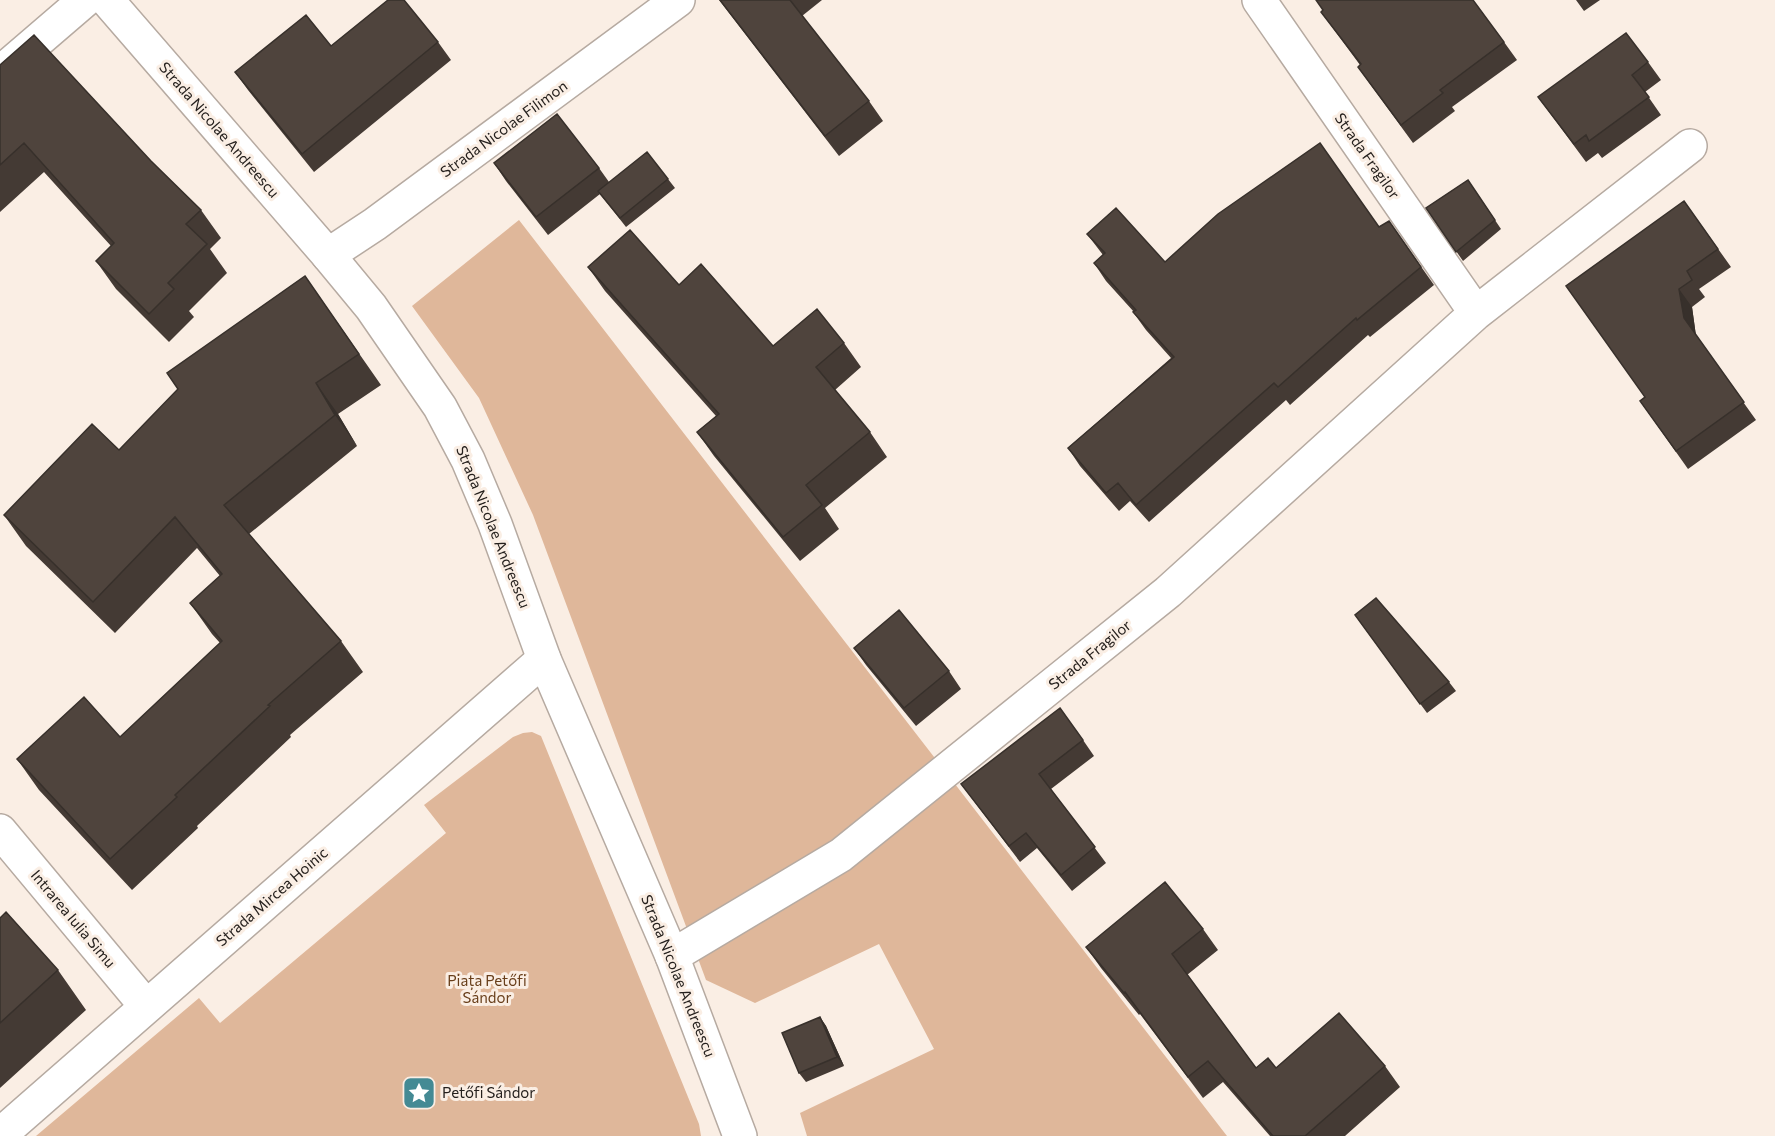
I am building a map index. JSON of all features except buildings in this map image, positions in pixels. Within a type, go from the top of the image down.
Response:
[{"type":"street","points":[[0,73],[86,0]]},
{"type":"street","name":"Strada Nicolae Andreescu","points":[[107,0],[328,255],[371,308],[440,407],[468,460],[495,524],[544,659],[672,956],[740,1136]]},
{"type":"street","name":"Strada Nicolae Filimon","points":[[328,255],[375,224],[678,0]]},
{"type":"street","name":"Strada Fragilor","points":[[1258,0],[1476,313]]},
{"type":"street","name":"Strada Fragilor","points":[[672,956],[851,848],[1168,592],[1476,313],[1690,146]]},
{"type":"street","name":"Strada Mircea Hoinic","points":[[0,1135],[544,659]]},
{"type":"street","name":"Intrarea Iulia Simu","points":[[0,831],[147,1006]]},
{"type":"green space","points":[[519,220],[1227,1136],[807,1136],[800,1113],[934,1049],[879,944],[755,1003],[706,980],[533,515],[479,398],[412,306]]},
{"type":"green space","name":"Piața Petőfi Sándor","points":[[532,732],[541,736],[699,1124],[701,1136],[36,1136],[199,998],[220,1023],[446,833],[424,805],[513,737]]},
{"type":"place","name":"Petőfi Sándor","points":[[419,1093]]}]
